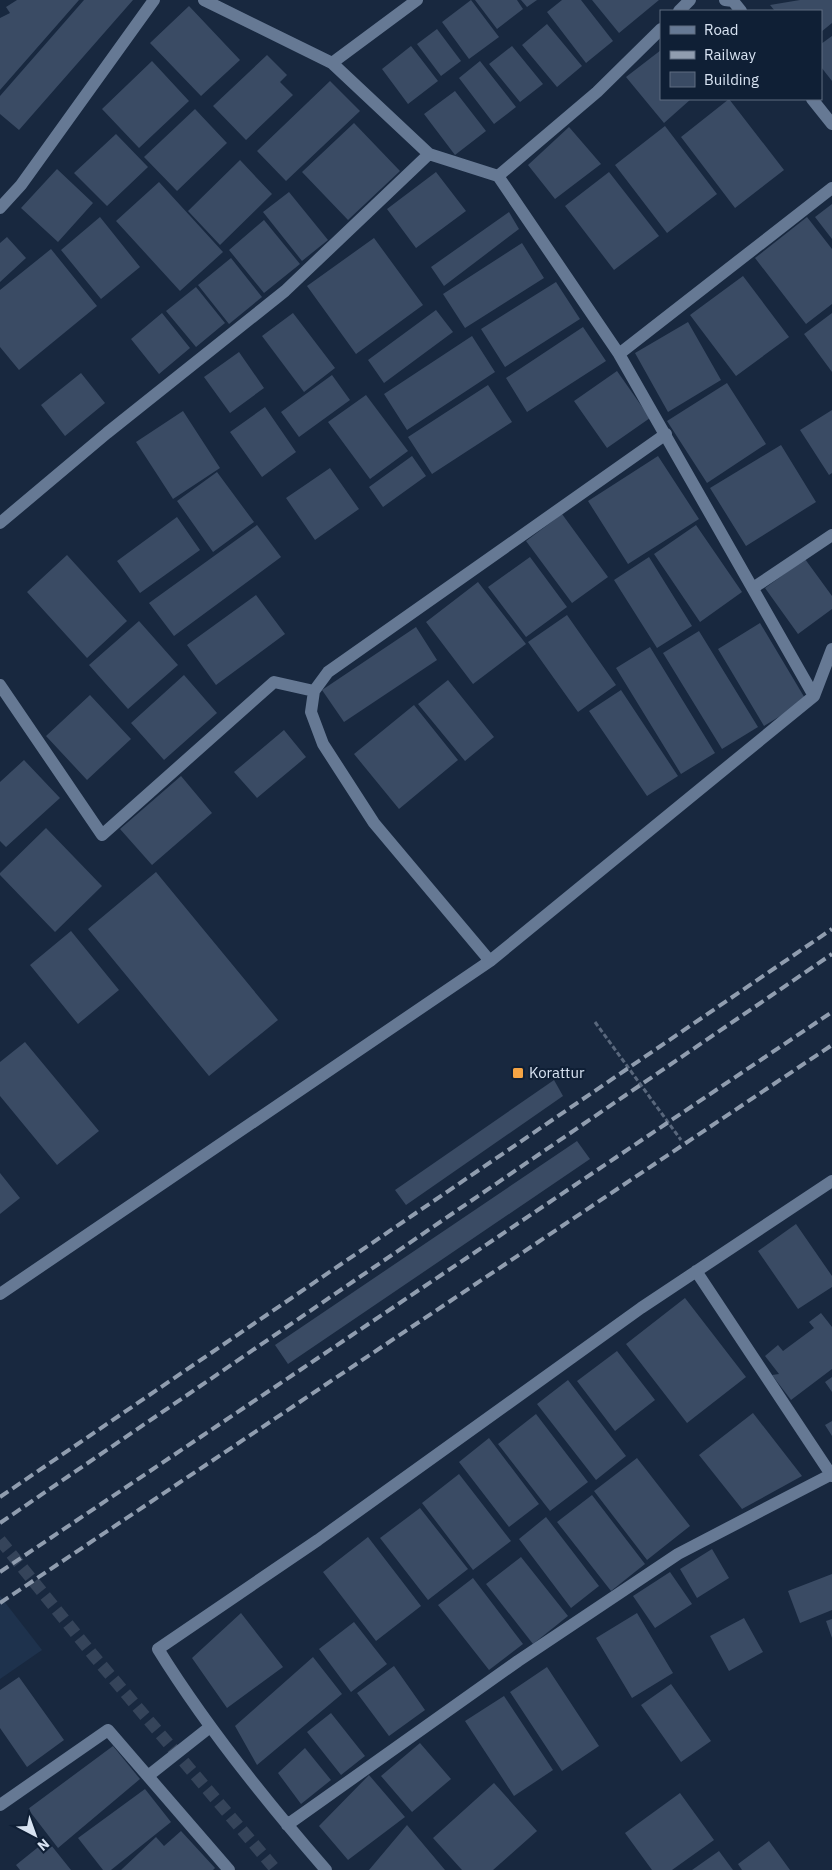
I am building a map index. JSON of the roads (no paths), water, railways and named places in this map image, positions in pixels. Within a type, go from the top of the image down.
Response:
[{"type":"street","points":[[0,208],[20,185],[154,0]]},
{"type":"street","points":[[204,0],[332,63],[429,154],[498,176],[619,354],[814,696]]},
{"type":"street","points":[[332,63],[417,0]]},
{"type":"street","points":[[679,10],[690,0]]},
{"type":"street","points":[[725,0],[733,1],[740,10]]},
{"type":"street","points":[[498,176],[597,92],[660,30]]},
{"type":"street","points":[[813,100],[832,124]]},
{"type":"street","points":[[0,523],[107,433],[285,290],[429,154]]},
{"type":"street","points":[[619,354],[832,188]]},
{"type":"street","points":[[490,961],[374,823],[323,744],[311,712],[314,691],[328,672],[666,434]]},
{"type":"street","points":[[753,588],[832,535]]},
{"type":"street","points":[[0,1294],[490,961],[814,696],[832,649]]},
{"type":"street","points":[[0,685],[102,835],[274,682],[314,691]]},
{"type":"street","points":[[326,1870],[287,1825],[210,1727],[158,1649],[318,1540],[641,1308],[832,1181]]},
{"type":"street","points":[[287,1825],[518,1661],[678,1554],[832,1475],[696,1271]]},
{"type":"street","points":[[148,1776],[210,1727]]},
{"type":"street","points":[[0,1805],[108,1730],[229,1870]]},
{"type":"tunnel","points":[[0,1540],[93,1655],[276,1870]]},
{"type":"railway","points":[[0,1497],[832,929]]},
{"type":"railway","points":[[0,1523],[832,954]]},
{"type":"railway","points":[[0,1572],[832,1012]]},
{"type":"railway","points":[[0,1603],[832,1045]]},
{"type":"place","name":"Korattur","points":[[518,1073]]}]
